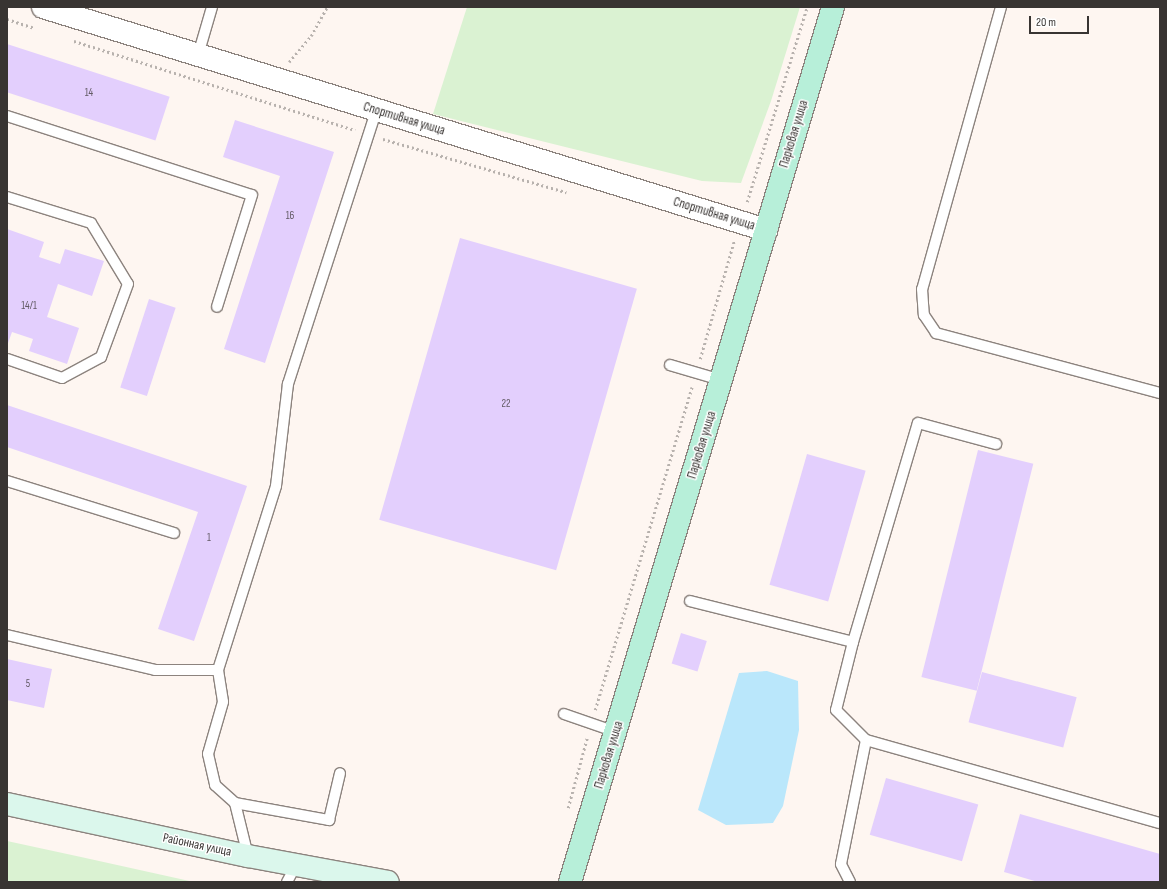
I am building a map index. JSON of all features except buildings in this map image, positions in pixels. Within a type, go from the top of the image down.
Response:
[{"type":"main road","name":"Парковая улица","points":[[570,882],[833,7]]},
{"type":"main road","name":"Районная улица","points":[[7,804],[248,856],[292,873],[388,882]]},
{"type":"street","name":"Спортивная улица","points":[[43,7],[376,111],[766,230]]},
{"type":"lane","points":[[198,55],[212,7]]},
{"type":"lane","points":[[1001,7],[922,289],[924,315],[936,333],[1160,393]]},
{"type":"lane","points":[[340,773],[329,820],[235,803],[215,785],[208,754],[223,702],[218,670],[276,486],[288,384],[376,111]]},
{"type":"lane","points":[[7,116],[252,195],[217,307]]},
{"type":"lane","points":[[7,197],[91,223],[128,284],[101,357],[62,378],[7,359]]},
{"type":"lane","points":[[670,365],[721,380]]},
{"type":"lane","points":[[996,444],[918,423],[854,642],[836,710],[866,740],[1160,823]]},
{"type":"lane","points":[[7,481],[174,533]]},
{"type":"lane","points":[[690,600],[854,642]]},
{"type":"lane","points":[[7,635],[155,670],[218,670]]},
{"type":"lane","points":[[564,714],[616,732]]},
{"type":"lane","points":[[850,882],[841,864],[866,740]]},
{"type":"lane","points":[[235,803],[248,856]]},
{"type":"path","points":[[259,99],[311,36],[327,7]]},
{"type":"path","points":[[567,814],[591,723],[696,373],[733,241],[741,222],[808,7]]},
{"type":"green space","points":[[467,7],[800,7],[771,101],[741,183],[702,181],[433,114]]},
{"type":"green space","points":[[7,841],[81,857],[194,882],[7,882]]},
{"type":"water","points":[[767,671],[798,681],[799,730],[783,806],[773,823],[726,825],[698,810],[739,673]]}]
